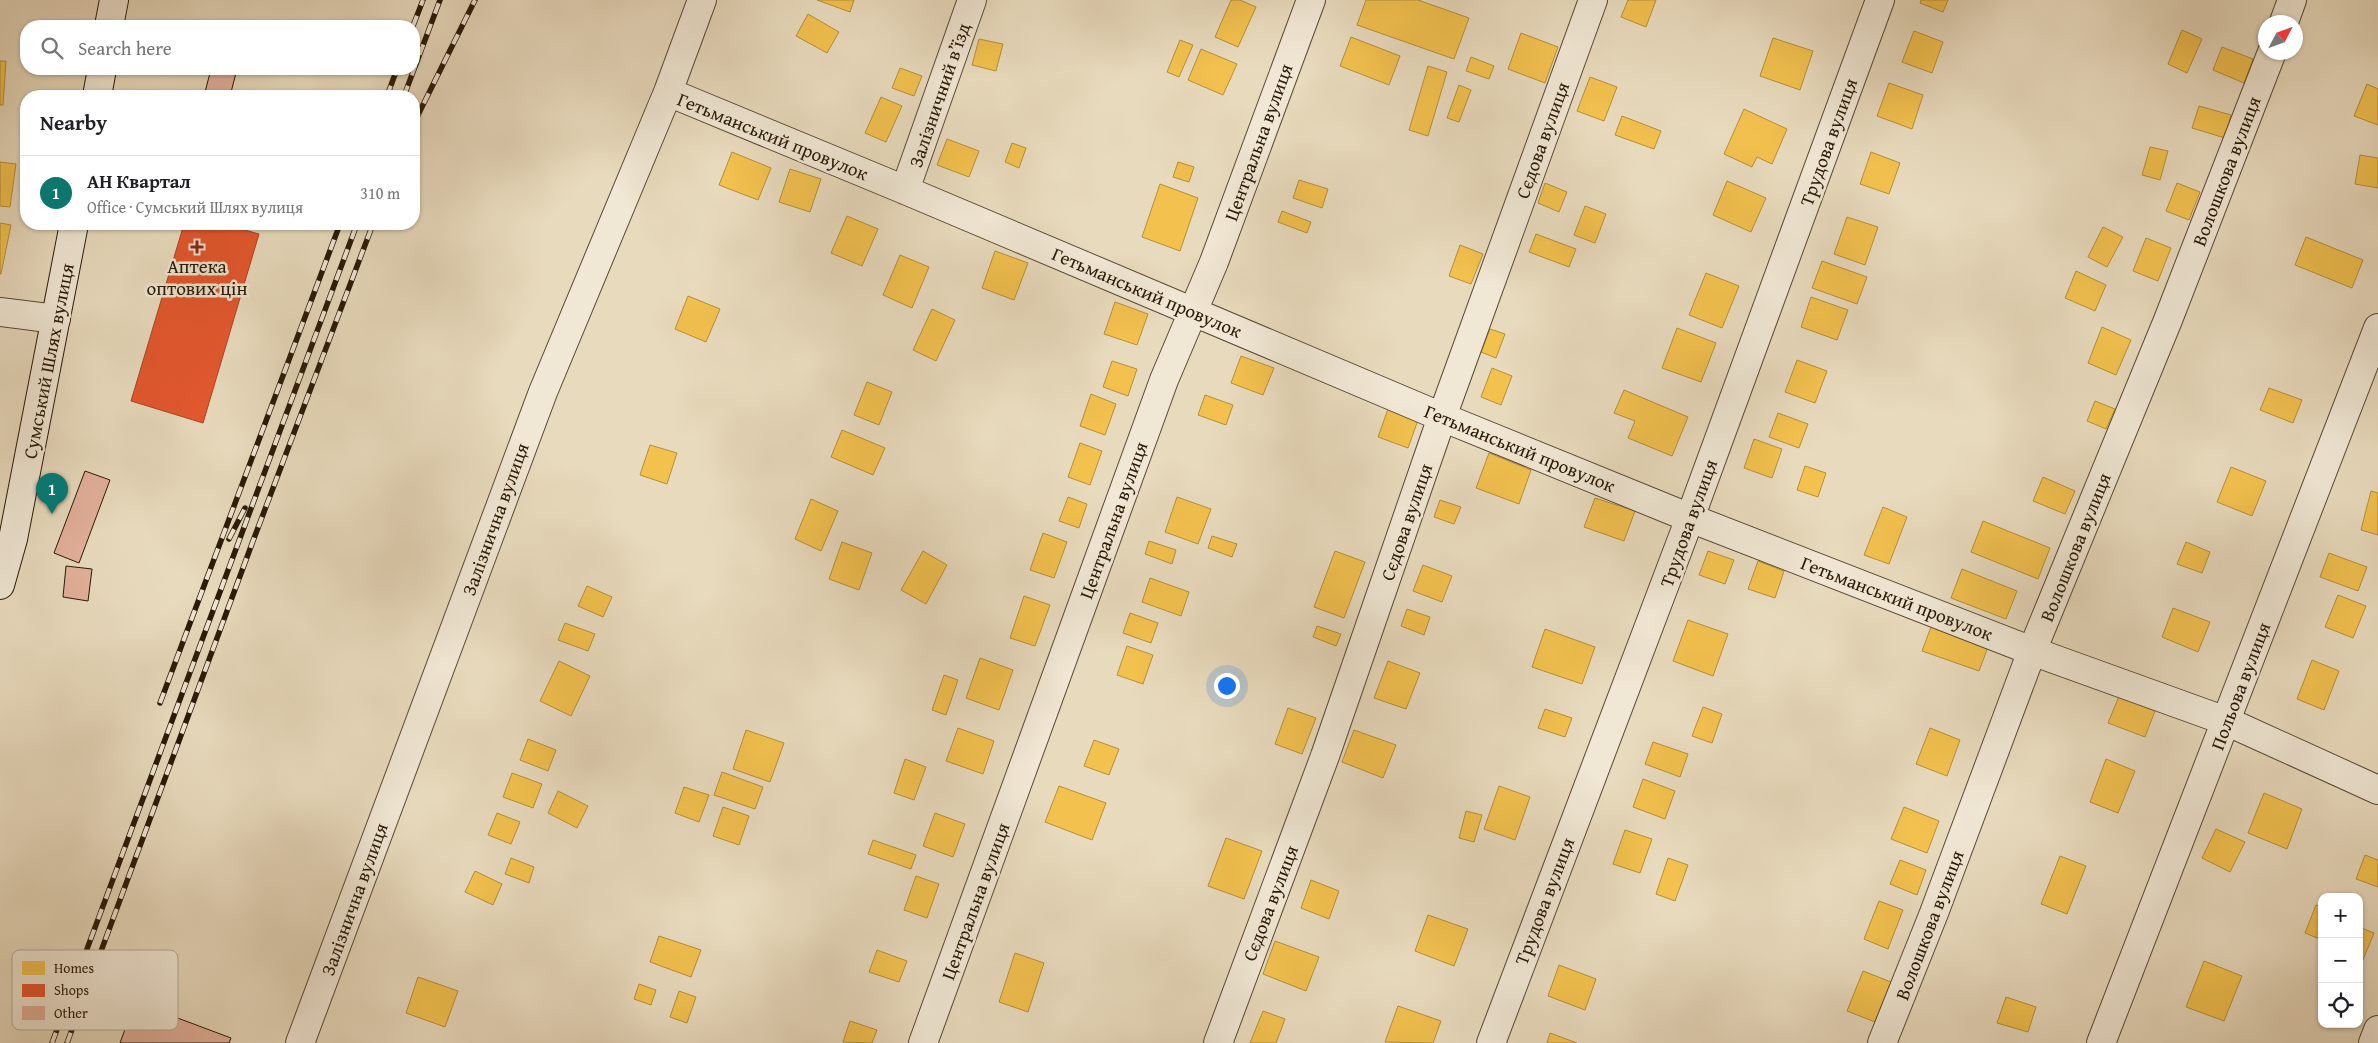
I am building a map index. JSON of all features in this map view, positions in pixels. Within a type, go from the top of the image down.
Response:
[{"type":"street","points":[[110,20],[114,0]]},
{"type":"street","name":"Залізнична вулиця","points":[[300,1043],[543,392],[668,92],[702,0]]},
{"type":"street","name":"Залізничний в’їзд","points":[[905,190],[972,0]]},
{"type":"street","name":"Центральна вулиця","points":[[923,1043],[1161,389],[1193,311],[1311,0]]},
{"type":"street","name":"Сєдова вулиця","points":[[1218,1043],[1325,756],[1442,417],[1593,0]]},
{"type":"street","name":"Трудова вулиця","points":[[1490,1043],[1690,518],[1880,0]]},
{"type":"street","points":[[2287,15],[2292,0]]},
{"type":"street","name":"Волошкова вулиця","points":[[1882,1043],[1934,912],[2032,651],[2168,320],[2269,60]]},
{"type":"street","points":[[98,90],[101,75]]},
{"type":"street","name":"Гетьманський провулок","points":[[668,92],[1442,417],[1690,518],[2032,651],[2226,721],[2378,790]]},
{"type":"street","name":"Сумський Шлях вулиця","points":[[0,585],[13,539],[73,230]]},
{"type":"street","points":[[0,312],[56,319]]},
{"type":"street","name":"Польова вулиця","points":[[2101,1043],[2378,328]]},
{"type":"street","points":[[2373,1043],[2378,1030]]},
{"type":"building: Homes","points":[[817,0],[854,0],[850,12]]},
{"type":"building: Homes","points":[[1231,0],[1240,0],[1256,7],[1238,47],[1215,37]]},
{"type":"building: Homes","points":[[1366,0],[1418,0],[1469,18],[1454,59],[1357,25]]},
{"type":"building: Homes","points":[[1628,0],[1656,0],[1646,27],[1621,17]]},
{"type":"building: Homes","points":[[1921,0],[1948,0],[1943,12],[1920,3]]},
{"type":"building: Homes","points":[[808,14],[839,32],[827,53],[796,36]]},
{"type":"building: Homes","points":[[2182,30],[2202,39],[2187,73],[2168,64]]},
{"type":"building: Homes","points":[[1914,31],[1943,42],[1932,73],[1902,62]]},
{"type":"building: Homes","points":[[1521,33],[1558,47],[1545,83],[1508,69]]},
{"type":"building: Homes","points":[[1351,37],[1400,56],[1389,85],[1340,66]]},
{"type":"building: Homes","points":[[1773,38],[1813,51],[1800,90],[1760,76]]},
{"type":"building: Homes","points":[[979,39],[1003,44],[996,71],[972,65]]},
{"type":"building: Homes","points":[[1180,40],[1193,45],[1179,77],[1167,72]]},
{"type":"building: Homes","points":[[2222,47],[2253,59],[2244,83],[2213,70]]},
{"type":"building: Homes","points":[[1201,49],[1237,64],[1223,95],[1188,80]]},
{"type":"building: Homes","points":[[1471,57],[1494,66],[1489,79],[1466,71]]},
{"type":"building: Homes","points":[[0,61],[6,61],[3,105],[0,105]]},
{"type":"building: Homes","points":[[1428,66],[1447,72],[1428,136],[1409,130]]},
{"type":"building: Homes","points":[[900,68],[922,76],[914,96],[892,88]]},
{"type":"building: Homes","points":[[1590,77],[1617,87],[1604,121],[1577,111]]},
{"type":"building: Homes","points":[[1889,83],[1923,95],[1912,129],[1877,116]]},
{"type":"building: Homes","points":[[2367,84],[2378,89],[2378,125],[2354,116]]},
{"type":"building: Homes","points":[[1459,85],[1471,90],[1459,122],[1447,118]]},
{"type":"building: Homes","points":[[881,97],[902,106],[886,142],[865,133]]},
{"type":"building: Homes","points":[[2199,106],[2231,115],[2225,138],[2192,128]]},
{"type":"building: Homes","points":[[1744,109],[1787,129],[1772,164],[1757,157],[1752,167],[1724,154]]},
{"type":"building: Homes","points":[[1622,116],[1661,131],[1654,149],[1615,135]]},
{"type":"building: Homes","points":[[947,139],[979,151],[969,177],[937,165]]},
{"type":"building: Homes","points":[[1012,143],[1026,148],[1019,168],[1005,162]]},
{"type":"building: Homes","points":[[2150,147],[2168,151],[2160,180],[2142,175]]},
{"type":"building: Homes","points":[[732,152],[771,168],[758,200],[719,185]]},
{"type":"building: Homes","points":[[1871,152],[1900,163],[1889,194],[1860,184]]},
{"type":"building: Homes","points":[[2360,155],[2378,158],[2378,188],[2355,184]]},
{"type":"building: Homes","points":[[0,162],[16,164],[10,207],[0,206]]},
{"type":"building: Homes","points":[[1178,162],[1194,167],[1189,182],[1173,177]]},
{"type":"building: Homes","points":[[790,169],[821,179],[810,212],[779,202]]},
{"type":"building: Homes","points":[[1299,180],[1328,189],[1322,208],[1293,198]]},
{"type":"building: Homes","points":[[1727,181],[1766,198],[1751,232],[1713,215]]},
{"type":"building: Homes","points":[[1545,183],[1567,192],[1559,212],[1538,203]]},
{"type":"building: Homes","points":[[2177,183],[2200,192],[2189,220],[2166,211]]},
{"type":"building: Homes","points":[[1160,184],[1198,198],[1180,251],[1142,237]]},
{"type":"building: Homes","points":[[1585,206],[1606,214],[1595,243],[1574,235]]},
{"type":"building: Homes","points":[[1282,211],[1311,222],[1307,233],[1278,222]]},
{"type":"building: Homes","points":[[847,216],[878,229],[862,266],[831,253]]},
{"type":"building: Homes","points":[[1847,217],[1878,227],[1865,265],[1834,254]]},
{"type":"building: Homes","points":[[0,223],[11,225],[1,274],[0,274]]},
{"type":"building: Homes","points":[[2103,227],[2123,237],[2107,267],[2088,257]]},
{"type":"building: Homes","points":[[1536,234],[1576,249],[1569,267],[1529,252]]},
{"type":"building: Homes","points":[[2306,237],[2363,260],[2352,288],[2295,265]]},
{"type":"building: Homes","points":[[2146,238],[2171,248],[2158,281],[2133,271]]},
{"type":"building: Homes","points":[[1460,245],[1483,254],[1471,284],[1449,276]]},
{"type":"building: Homes","points":[[995,251],[1028,263],[1014,300],[982,288]]},
{"type":"building: Homes","points":[[900,255],[929,267],[912,308],[883,295]]},
{"type":"building: Homes","points":[[1822,261],[1867,277],[1857,304],[1812,288]]},
{"type":"building: Homes","points":[[2076,271],[2106,285],[2095,311],[2065,298]]},
{"type":"building: Homes","points":[[1706,273],[1739,286],[1722,328],[1689,315]]},
{"type":"building: Homes","points":[[688,296],[720,309],[706,342],[675,329]]},
{"type":"building: Homes","points":[[1811,297],[1848,310],[1837,340],[1801,327]]},
{"type":"building: Homes","points":[[1115,302],[1148,314],[1137,345],[1104,334]]},
{"type":"building: Homes","points":[[932,309],[955,320],[936,361],[913,350]]},
{"type":"building: Homes","points":[[2102,327],[2131,340],[2116,375],[2088,363]]},
{"type":"building: Homes","points":[[1677,328],[1716,343],[1701,382],[1662,368]]},
{"type":"building: Homes","points":[[1490,329],[1505,334],[1496,358],[1481,352]]},
{"type":"building: Homes","points":[[1241,356],[1274,368],[1263,395],[1231,383]]},
{"type":"building: Homes","points":[[1797,360],[1827,371],[1815,403],[1785,392]]},
{"type":"building: Homes","points":[[1112,361],[1137,369],[1128,396],[1103,387]]},
{"type":"building: Homes","points":[[1492,368],[1512,376],[1501,405],[1481,397]]},
{"type":"building: Homes","points":[[867,382],[892,392],[879,425],[854,415]]},
{"type":"building: Homes","points":[[2269,388],[2302,400],[2293,423],[2260,410]]},
{"type":"building: Homes","points":[[1624,390],[1688,417],[1672,456],[1628,438],[1635,421],[1614,413]]},
{"type":"building: Homes","points":[[1091,394],[1116,404],[1105,435],[1080,426]]},
{"type":"building: Homes","points":[[1205,395],[1233,405],[1226,425],[1198,415]]},
{"type":"building: Homes","points":[[2095,401],[2115,409],[2106,429],[2087,421]]},
{"type":"building: Homes","points":[[1388,409],[1418,420],[1408,448],[1378,437]]},
{"type":"building: Homes","points":[[1778,413],[1808,424],[1799,448],[1769,437]]},
{"type":"building: Homes","points":[[842,430],[885,448],[873,475],[831,457]]},
{"type":"building: Homes","points":[[1754,439],[1782,449],[1772,478],[1744,468]]},
{"type":"building: Homes","points":[[1080,443],[1102,451],[1090,485],[1068,477]]},
{"type":"building: Homes","points":[[650,445],[677,453],[667,484],[640,475]]},
{"type":"building: Homes","points":[[1489,453],[1531,470],[1519,504],[1476,488]]},
{"type":"building: Homes","points":[[1805,466],[1826,473],[1818,497],[1797,490]]},
{"type":"building: Homes","points":[[2231,467],[2266,481],[2252,516],[2217,502]]},
{"type":"building: Homes","points":[[2043,477],[2075,491],[2065,514],[2033,501]]},
{"type":"building: Homes","points":[[2371,491],[2378,493],[2378,535],[2361,530]]},
{"type":"building: Homes","points":[[1068,497],[1087,504],[1079,528],[1059,521]]},
{"type":"building: Homes","points":[[1177,497],[1211,509],[1198,544],[1165,532]]},
{"type":"building: Homes","points":[[1595,498],[1635,511],[1624,541],[1584,527]]},
{"type":"building: Homes","points":[[811,499],[838,511],[821,551],[795,539]]},
{"type":"building: Homes","points":[[1440,500],[1461,507],[1454,524],[1434,517]]},
{"type":"building: Homes","points":[[1883,507],[1907,517],[1889,564],[1864,555]]},
{"type":"building: Homes","points":[[1983,521],[2050,548],[2038,579],[1971,552]]},
{"type":"building: Homes","points":[[1043,533],[1067,542],[1054,578],[1030,570]]},
{"type":"building: Homes","points":[[1212,536],[1237,544],[1232,557],[1208,548]]},
{"type":"building: Homes","points":[[1149,541],[1176,550],[1172,564],[1145,554]]},
{"type":"building: Homes","points":[[842,542],[872,553],[859,590],[829,579]]},
{"type":"building: Homes","points":[[2186,542],[2210,552],[2202,573],[2177,564]]},
{"type":"building: Homes","points":[[923,551],[947,565],[926,604],[901,590]]},
{"type":"building: Homes","points":[[1335,551],[1365,562],[1344,618],[1314,607]]},
{"type":"building: Homes","points":[[1708,551],[1734,560],[1725,584],[1699,575]]},
{"type":"building: Homes","points":[[2329,553],[2367,567],[2358,591],[2320,577]]},
{"type":"building: Homes","points":[[1758,561],[1784,571],[1775,598],[1748,589]]},
{"type":"building: Homes","points":[[1423,565],[1452,576],[1442,602],[1413,591]]},
{"type":"building: Homes","points":[[1962,569],[2017,591],[2006,619],[1951,598]]},
{"type":"building: Homes","points":[[1150,578],[1189,592],[1181,616],[1142,602]]},
{"type":"building: Homes","points":[[587,586],[612,597],[603,617],[578,606]]},
{"type":"building: Homes","points":[[2338,595],[2366,606],[2353,638],[2325,627]]},
{"type":"building: Homes","points":[[1024,596],[1050,605],[1035,646],[1010,638]]},
{"type":"building: Homes","points":[[2173,608],[2210,622],[2198,652],[2162,637]]},
{"type":"building: Homes","points":[[1407,609],[1430,617],[1424,635],[1401,626]]},
{"type":"building: Homes","points":[[1130,613],[1158,623],[1151,643],[1123,633]]},
{"type":"building: Homes","points":[[1934,619],[1991,639],[1979,671],[1922,651]]},
{"type":"building: Homes","points":[[1688,620],[1728,634],[1713,676],[1673,661]]},
{"type":"building: Homes","points":[[565,623],[595,634],[588,651],[558,640]]},
{"type":"building: Homes","points":[[1317,626],[1341,634],[1336,646],[1313,637]]},
{"type":"building: Homes","points":[[1545,629],[1595,647],[1582,684],[1532,667]]},
{"type":"building: Homes","points":[[1127,646],[1153,655],[1143,684],[1117,675]]},
{"type":"building: Homes","points":[[980,658],[1013,670],[999,710],[966,698]]},
{"type":"building: Homes","points":[[2312,660],[2339,671],[2324,710],[2297,699]]},
{"type":"building: Homes","points":[[559,661],[590,676],[571,716],[540,701]]},
{"type":"building: Homes","points":[[1388,661],[1420,673],[1406,709],[1374,698]]},
{"type":"building: Homes","points":[[944,675],[958,680],[946,715],[932,710]]},
{"type":"building: Homes","points":[[2119,696],[2155,711],[2145,737],[2108,723]]},
{"type":"building: Homes","points":[[1703,707],[1722,714],[1712,743],[1692,736]]},
{"type":"building: Homes","points":[[1288,708],[1316,718],[1302,754],[1275,744]]},
{"type":"building: Homes","points":[[1545,709],[1572,718],[1565,737],[1538,728]]},
{"type":"building: Homes","points":[[958,728],[994,741],[983,774],[946,761]]},
{"type":"building: Homes","points":[[1930,728],[1960,740],[1947,776],[1916,764]]},
{"type":"building: Homes","points":[[746,730],[784,743],[770,782],[733,769]]},
{"type":"building: Homes","points":[[1354,730],[1396,745],[1383,778],[1342,762]]},
{"type":"building: Homes","points":[[528,739],[556,750],[548,771],[520,760]]},
{"type":"building: Homes","points":[[1094,740],[1119,749],[1109,775],[1084,766]]},
{"type":"building: Homes","points":[[1653,742],[1688,754],[1680,777],[1645,764]]},
{"type":"building: Homes","points":[[905,759],[926,767],[914,800],[894,793]]},
{"type":"building: Homes","points":[[2106,759],[2135,771],[2118,813],[2090,802]]},
{"type":"building: Homes","points":[[722,772],[763,787],[755,809],[714,795]]},
{"type":"building: Homes","points":[[512,773],[542,784],[533,808],[503,797]]},
{"type":"building: Homes","points":[[1643,779],[1675,791],[1665,819],[1633,807]]},
{"type":"building: Homes","points":[[1059,786],[1106,803],[1092,840],[1045,822]]},
{"type":"building: Homes","points":[[1499,786],[1530,797],[1515,840],[1484,829]]},
{"type":"building: Homes","points":[[684,787],[709,795],[699,822],[675,813]]},
{"type":"building: Homes","points":[[558,791],[588,806],[577,828],[548,813]]},
{"type":"building: Homes","points":[[2264,793],[2302,809],[2287,849],[2248,833]]},
{"type":"building: Homes","points":[[723,807],[749,816],[739,845],[713,836]]},
{"type":"building: Homes","points":[[1904,807],[1939,821],[1927,853],[1891,839]]},
{"type":"building: Homes","points":[[1466,811],[1482,815],[1474,842],[1459,838]]},
{"type":"building: Homes","points":[[497,813],[520,822],[511,844],[488,835]]},
{"type":"building: Homes","points":[[935,813],[965,824],[953,857],[923,846]]},
{"type":"building: Homes","points":[[2216,829],[2245,842],[2230,872],[2202,858]]},
{"type":"building: Homes","points":[[1625,830],[1652,839],[1640,873],[1613,864]]},
{"type":"building: Homes","points":[[1226,838],[1262,851],[1244,899],[1208,886]]},
{"type":"building: Homes","points":[[873,840],[916,855],[911,869],[868,854]]},
{"type":"building: Homes","points":[[2365,855],[2378,860],[2378,887],[2356,879]]},
{"type":"building: Homes","points":[[2060,856],[2086,866],[2067,914],[2041,904]]},
{"type":"building: Homes","points":[[511,858],[534,867],[529,883],[505,874]]},
{"type":"building: Homes","points":[[1668,858],[1688,865],[1675,901],[1656,894]]},
{"type":"building: Homes","points":[[1900,860],[1926,870],[1917,895],[1890,884]]},
{"type":"building: Homes","points":[[475,871],[502,884],[493,905],[465,892]]},
{"type":"building: Homes","points":[[916,876],[939,884],[927,918],[904,910]]},
{"type":"building: Homes","points":[[1311,880],[1339,891],[1329,919],[1301,908]]},
{"type":"building: Homes","points":[[1879,901],[1903,910],[1888,949],[1864,939]]},
{"type":"building: Homes","points":[[2316,905],[2318,906],[2318,938],[2305,933]]},
{"type":"building: Homes","points":[[1428,915],[1468,929],[1454,966],[1415,951]]},
{"type":"building: Homes","points":[[2363,929],[2374,933],[2363,960]]},
{"type":"building: Homes","points":[[659,936],[701,950],[691,977],[650,962]]},
{"type":"building: Homes","points":[[1275,941],[1319,957],[1306,991],[1263,974]]},
{"type":"building: Homes","points":[[877,950],[907,961],[899,982],[869,972]]},
{"type":"building: Homes","points":[[1015,953],[1044,963],[1028,1012],[999,1002]]},
{"type":"building: Homes","points":[[2204,961],[2242,976],[2224,1021],[2186,1007]]},
{"type":"building: Homes","points":[[1559,965],[1596,979],[1585,1010],[1548,996]]},
{"type":"building: Homes","points":[[1863,971],[1891,982],[1875,1022],[1847,1011]]},
{"type":"building: Homes","points":[[418,977],[458,991],[445,1027],[406,1013]]},
{"type":"building: Homes","points":[[639,984],[656,990],[651,1005],[634,999]]},
{"type":"building: Homes","points":[[679,991],[696,997],[687,1023],[670,1017]]},
{"type":"building: Homes","points":[[2006,997],[2036,1007],[2028,1032],[1997,1023]]},
{"type":"building: Homes","points":[[1398,1006],[1441,1021],[1433,1043],[1385,1042]]},
{"type":"building: Homes","points":[[1263,1011],[1285,1019],[1276,1043],[1250,1043]]},
{"type":"building: Homes","points":[[850,1021],[877,1030],[872,1043],[843,1042]]},
{"type":"building: Homes","points":[[1550,1033],[1577,1043],[1547,1043]]},
{"type":"building: Shops","points":[[182,230],[245,230],[259,234],[203,423],[131,401]]},
{"type":"building: Other","points":[[209,75],[235,75],[232,90],[206,90]]},
{"type":"building: Other","points":[[85,471],[110,480],[79,563],[54,553]]},
{"type":"building: Other","points":[[66,566],[92,569],[88,601],[63,597]]},
{"type":"building: Other","points":[[178,1018],[231,1038],[229,1043],[120,1043],[125,1030],[178,1030]]},
{"type":"railway","points":[[415,20],[423,0]]},
{"type":"railway","points":[[420,53],[440,0]]},
{"type":"railway","points":[[420,111],[475,0]]},
{"type":"railway","points":[[389,90],[395,75]]},
{"type":"railway","points":[[406,90],[412,75]]},
{"type":"railway","points":[[160,703],[338,230]]},
{"type":"railway","points":[[87,950],[355,230]]},
{"type":"railway","points":[[101,950],[371,230]]},
{"type":"railway","points":[[229,539],[245,508]]},
{"type":"railway","points":[[52,1043],[57,1030]]},
{"type":"railway","points":[[67,1043],[72,1030]]},
{"type":"place","name":"Аптека оптових цін","points":[[197,247]]},
{"type":"place","name":"АН Квартал","points":[[52,514]]}]
